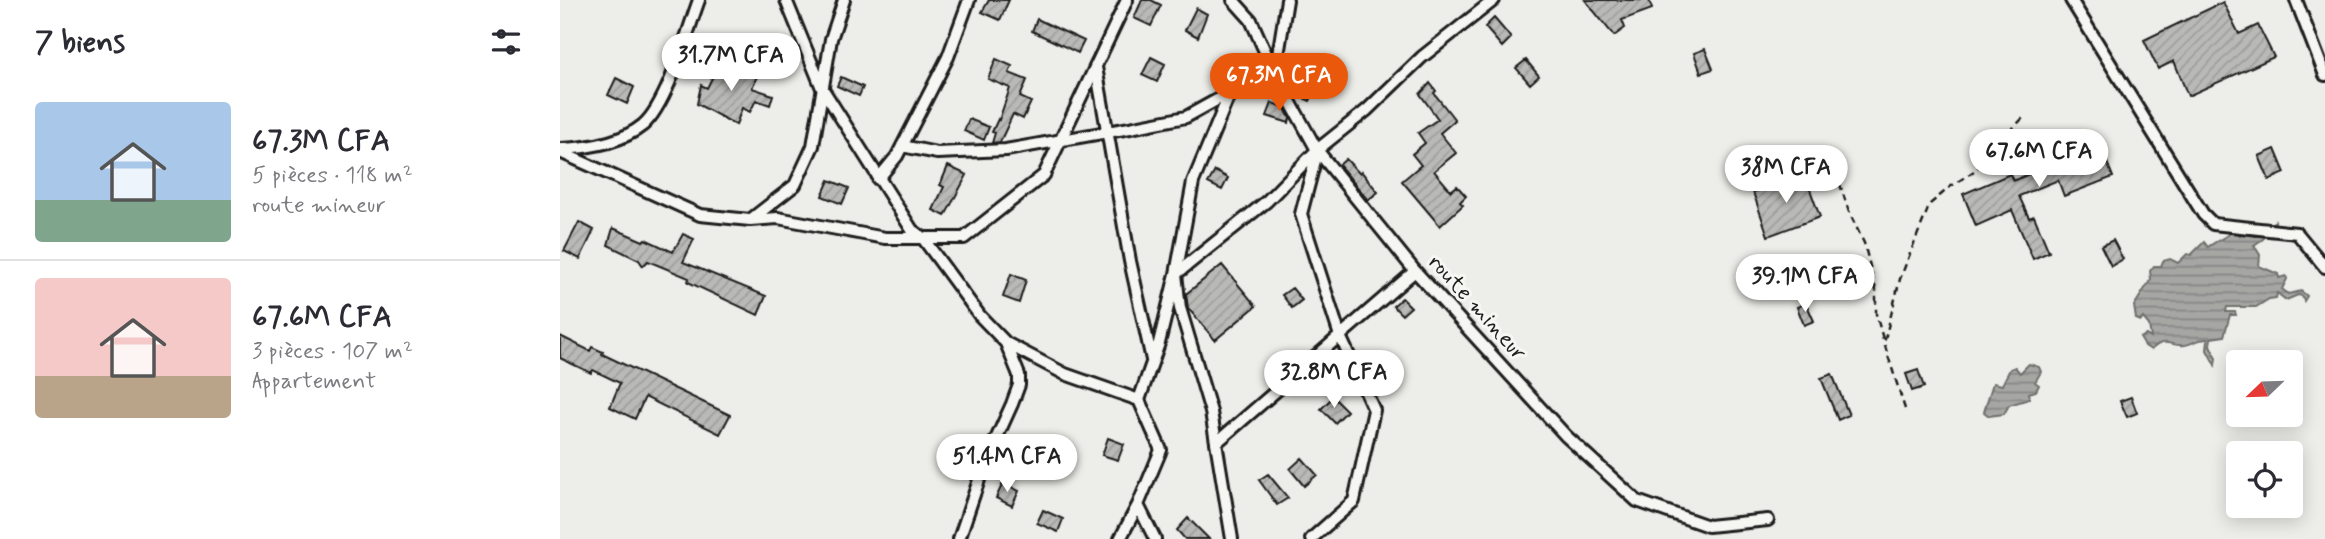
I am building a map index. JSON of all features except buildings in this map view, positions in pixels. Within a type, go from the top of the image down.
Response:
[{"type":"street","points":[[560,150],[608,143],[644,124],[662,98],[699,0]]},
{"type":"street","points":[[786,0],[822,88],[912,230],[922,237],[980,316],[1006,343],[1065,374],[1139,400]]},
{"type":"street","points":[[750,220],[795,185],[813,146],[831,39],[844,0]]},
{"type":"street","points":[[878,179],[897,156],[948,57],[969,0]]},
{"type":"street","points":[[560,150],[700,215],[750,220],[778,218],[885,238],[964,238],[1044,175],[1127,0]]},
{"type":"street","name":"route mineur","points":[[1233,0],[1251,20],[1275,74],[1317,150],[1415,271],[1566,436],[1637,501],[1708,526],[1768,520]]},
{"type":"street","points":[[902,146],[937,153],[1006,150],[1186,117],[1230,93],[1275,74],[1287,0]]},
{"type":"street","points":[[1175,274],[1267,201],[1317,150],[1367,110],[1422,57],[1493,0]]},
{"type":"street","points":[[2071,0],[2203,214],[2213,224],[2297,233],[2325,267]]},
{"type":"street","points":[[2296,0],[2325,75]]},
{"type":"street","points":[[1096,67],[1130,261],[1152,362]]},
{"type":"street","points":[[1120,539],[1138,505],[1161,450],[1139,400],[1175,274],[1193,182],[1230,93]]},
{"type":"street","points":[[1311,539],[1354,501],[1374,410],[1340,336],[1301,215],[1317,150]]},
{"type":"street","points":[[1216,443],[1415,271]]},
{"type":"street","points":[[1175,274],[1180,308],[1211,412],[1232,539]]},
{"type":"street","points":[[959,539],[984,468],[1019,385],[1020,375],[1006,343]]},
{"type":"street","points":[[1138,505],[1155,539]]},
{"type":"path","points":[[1884,343],[1900,279],[1930,204],[1977,169],[1992,149],[2023,118]]},
{"type":"path","points":[[1824,151],[1835,169],[1849,212],[1864,243],[1877,290],[1876,314],[1905,409]]},
{"type":"shaded area","points":[[2275,221],[2275,225],[2263,239],[2254,245],[2260,255],[2259,266],[2278,274],[2279,278],[2286,276],[2282,289],[2288,294],[2301,291],[2307,296],[2304,301],[2302,296],[2286,300],[2277,293],[2276,298],[2256,307],[2227,307],[2226,312],[2235,312],[2236,315],[2230,315],[2224,336],[2211,338],[2215,365],[2207,350],[2208,339],[2185,345],[2164,343],[2151,350],[2145,346],[2140,338],[2146,335],[2151,338],[2149,325],[2143,318],[2141,321],[2136,319],[2134,306],[2151,279],[2150,271],[2154,266],[2161,266],[2163,261],[2170,259],[2178,263],[2204,242],[2208,247],[2237,227],[2240,235],[2244,228],[2256,236]]},
{"type":"shaded area","points":[[2029,364],[2039,367],[2041,372],[2035,382],[2039,385],[2036,391],[2029,393],[2029,399],[2009,405],[2004,414],[1989,416],[1984,412],[1993,383],[2002,385],[2010,369],[2015,367],[2020,373]]}]
